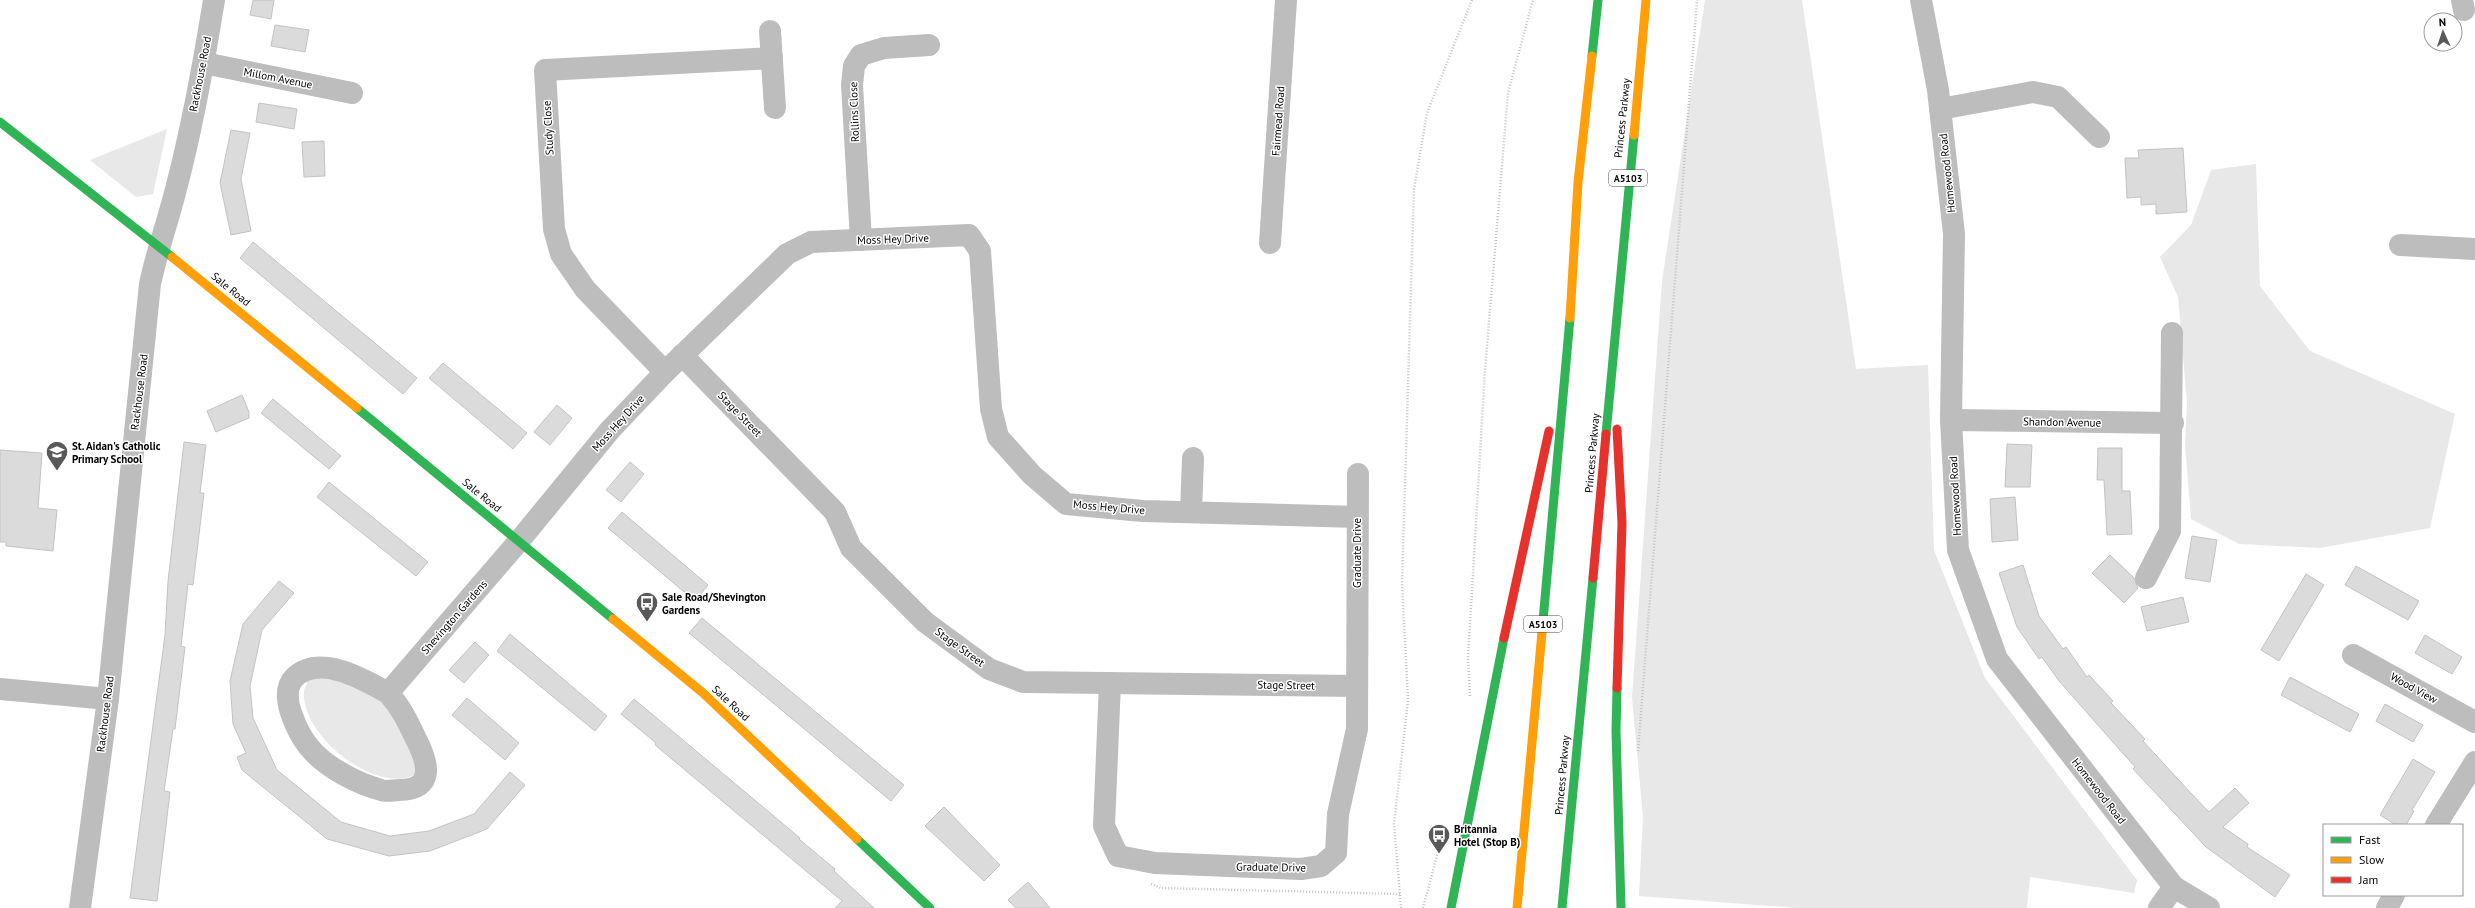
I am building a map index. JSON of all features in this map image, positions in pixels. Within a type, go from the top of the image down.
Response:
[{"type":"main road","name":"A5103","points":[[1517,908],[1569,340],[1578,182],[1598,0]]},
{"type":"main road","name":"Princess Parkway","points":[[1562,908],[1646,0]]},
{"type":"main road","name":"Sale Road","points":[[0,122],[158,246],[703,693],[930,908]]},
{"type":"main road","points":[[1451,908],[1508,617],[1569,340]]},
{"type":"main road","points":[[1612,356],[1622,523],[1616,731],[1621,908]]},
{"type":"street","name":"Rackhouse Road","points":[[80,908],[108,699],[150,284],[158,246],[177,185],[204,63],[214,0]]},
{"type":"street","name":"Fairmead Road","points":[[1270,243],[1286,0]]},
{"type":"street","name":"Homewood Road","points":[[1921,0],[1940,109],[1954,234],[1951,420],[1958,550],[1997,659],[2174,887],[2209,908]]},
{"type":"street","points":[[770,31],[775,108]]},
{"type":"street","name":"Rollins Close","points":[[861,240],[852,85],[854,66],[861,55],[884,48],[929,46]]},
{"type":"street","name":"Study Close","points":[[665,372],[585,289],[561,254],[554,229],[545,70],[772,58]]},
{"type":"street","name":"Millom Avenue","points":[[204,63],[352,93]]},
{"type":"street","points":[[1940,109],[2033,92],[2058,97],[2099,137]]},
{"type":"street","name":"Moss Hey Drive","points":[[519,541],[610,430],[682,355],[787,254],[811,242],[969,236],[980,251],[991,409],[998,437],[1032,475],[1066,504],[1191,512],[1357,517]]},
{"type":"street","points":[[2400,245],[2475,249]]},
{"type":"street","points":[[2146,578],[2170,531],[2173,423],[2172,334]]},
{"type":"street","name":"Stage Street","points":[[682,355],[835,512],[851,548],[925,622],[989,669],[1023,682],[1357,686]]},
{"type":"street","name":"Shandon Avenue","points":[[1951,420],[2173,423]]},
{"type":"street","points":[[1191,512],[1193,458]]},
{"type":"street","name":"Graduate Drive","points":[[1110,683],[1104,826],[1118,856],[1155,863],[1301,869],[1321,866],[1336,853],[1338,814],[1357,729],[1358,474]]},
{"type":"street","name":"Shevington Gardens","points":[[388,693],[519,541]]},
{"type":"street","name":"Wood View","points":[[2353,654],[2475,722]]},
{"type":"street","points":[[316,666],[356,676],[388,693],[400,707],[424,756],[427,768],[425,778],[418,787],[408,790],[382,791],[358,781],[331,766],[309,747],[292,718],[287,692],[291,681],[298,674],[316,666]]},
{"type":"street","points":[[0,690],[108,699]]},
{"type":"street","points":[[2437,824],[2475,762]]},
{"type":"street","points":[[2159,908],[2174,887]]},
{"type":"street","points":[[2387,908],[2393,896]]},
{"type":"path","points":[[1401,908],[1394,824],[1408,702],[1402,583],[1414,190],[1427,113],[1472,0]]},
{"type":"path","points":[[1470,698],[1468,658],[1478,493],[1508,93],[1533,0]]},
{"type":"path","points":[[1638,753],[1697,0]]},
{"type":"shaded area","points":[[1705,0],[1802,0],[1856,369],[1928,365],[1934,550],[1985,678],[2137,880],[2134,893],[2030,877],[2027,908],[1796,908],[1639,896],[1643,817],[1632,698],[1662,281]]},
{"type":"shaded area","points":[[167,129],[153,194],[136,197],[90,160]]},
{"type":"shaded area","points":[[2256,164],[2260,286],[2310,351],[2455,414],[2430,528],[2320,548],[2239,544],[2191,519],[2185,444],[2187,403],[2178,297],[2160,257],[2191,225],[2211,170]]},
{"type":"shaded area","points":[[319,677],[338,678],[382,701],[398,718],[418,765],[414,775],[398,779],[380,776],[361,768],[343,757],[327,742],[314,726],[306,709],[305,688],[308,681]]},
{"type":"building","points":[[253,0],[274,0],[271,19],[250,15]]},
{"type":"building","points":[[275,25],[309,30],[305,52],[271,46]]},
{"type":"building","points":[[259,103],[297,109],[294,129],[256,122]]},
{"type":"building","points":[[231,130],[250,133],[241,179],[251,231],[231,235],[220,183]]},
{"type":"building","points":[[324,141],[325,176],[304,177],[302,142]]},
{"type":"building","points":[[2183,148],[2187,212],[2156,214],[2156,204],[2141,205],[2141,197],[2127,198],[2125,158],[2139,158],[2138,150]]},
{"type":"building","points":[[253,242],[417,378],[403,394],[240,258]]},
{"type":"building","points":[[443,363],[527,433],[513,449],[429,378]]},
{"type":"building","points":[[242,395],[249,412],[249,418],[216,432],[207,411]]},
{"type":"building","points":[[273,399],[341,456],[329,469],[261,413]]},
{"type":"building","points":[[557,405],[572,418],[550,445],[534,432]]},
{"type":"building","points":[[184,442],[206,445],[200,493],[204,493],[193,585],[188,584],[181,646],[185,647],[175,729],[173,729],[164,791],[170,792],[157,901],[130,898],[165,635],[168,581]]},
{"type":"building","points":[[2007,444],[2032,445],[2030,487],[2005,487]]},
{"type":"building","points":[[2098,448],[2122,448],[2122,491],[2130,491],[2132,534],[2107,535],[2104,480],[2097,480]]},
{"type":"building","points":[[0,450],[42,453],[38,508],[57,510],[53,551],[6,546],[6,542],[0,542]]},
{"type":"building","points":[[630,462],[644,474],[621,502],[606,490]]},
{"type":"building","points":[[329,482],[428,562],[416,576],[317,497]]},
{"type":"building","points":[[2015,497],[2018,540],[1992,542],[1990,499]]},
{"type":"building","points":[[622,512],[708,585],[695,601],[608,528]]},
{"type":"building","points":[[2192,536],[2217,540],[2210,582],[2185,578]]},
{"type":"building","points":[[2110,555],[2134,578],[2138,588],[2124,603],[2092,573]]},
{"type":"building","points":[[2023,565],[2039,616],[2063,649],[2066,647],[2087,677],[2089,675],[2113,701],[2111,703],[2145,739],[2143,741],[2189,791],[2209,812],[2235,788],[2249,803],[2223,827],[2248,844],[2247,847],[2290,875],[2275,897],[2206,847],[2133,769],[2135,767],[2059,681],[2042,657],[2039,659],[2017,627],[1999,573]]},
{"type":"building","points":[[2356,566],[2419,601],[2408,620],[2345,585]]},
{"type":"building","points":[[2306,574],[2324,585],[2279,661],[2261,650]]},
{"type":"building","points":[[279,581],[294,593],[262,630],[250,686],[253,718],[277,770],[341,822],[390,836],[429,831],[474,814],[510,772],[525,785],[487,829],[430,851],[389,856],[327,839],[242,770],[237,757],[246,753],[233,724],[230,681],[243,624]]},
{"type":"building","points":[[2183,597],[2189,622],[2147,631],[2141,607]]},
{"type":"building","points":[[702,618],[904,785],[891,801],[689,633]]},
{"type":"building","points":[[510,634],[607,716],[595,731],[497,651]]},
{"type":"building","points":[[2425,635],[2462,657],[2452,674],[2415,653]]},
{"type":"building","points":[[475,642],[489,655],[464,683],[449,670]]},
{"type":"building","points":[[2290,677],[2359,714],[2350,732],[2281,695]]},
{"type":"building","points":[[467,698],[519,743],[505,760],[452,715]]},
{"type":"building","points":[[634,699],[800,838],[799,839],[835,869],[834,871],[874,908],[835,908],[842,901],[655,745],[656,743],[621,714]]},
{"type":"building","points":[[2385,704],[2423,725],[2413,742],[2376,721]]},
{"type":"building","points":[[2413,759],[2435,772],[2412,810],[2414,811],[2407,824],[2394,824],[2380,815]]},
{"type":"building","points":[[944,807],[1000,865],[984,881],[925,826]]},
{"type":"building","points":[[1028,882],[1050,908],[1016,908],[1008,900]]},
{"type":"traffic: fast","points":[[1592,56],[1598,0]]},
{"type":"traffic: fast","points":[[0,122],[172,257]]},
{"type":"traffic: fast","points":[[1606,434],[1634,135]]},
{"type":"traffic: fast","points":[[1542,632],[1570,318]]},
{"type":"traffic: fast","points":[[357,408],[613,619]]},
{"type":"traffic: fast","points":[[1562,908],[1593,578]]},
{"type":"traffic: fast","points":[[1451,908],[1504,638]]},
{"type":"traffic: fast","points":[[1617,688],[1616,731],[1621,908]]},
{"type":"traffic: fast","points":[[857,839],[930,908]]},
{"type":"traffic: slow","points":[[1634,135],[1646,0]]},
{"type":"traffic: slow","points":[[1570,318],[1578,182],[1592,56]]},
{"type":"traffic: slow","points":[[172,257],[357,408]]},
{"type":"traffic: slow","points":[[613,619],[703,693],[857,839]]},
{"type":"traffic: slow","points":[[1517,908],[1542,632]]},
{"type":"traffic: jam","points":[[1617,429],[1622,523],[1617,688]]},
{"type":"traffic: jam","points":[[1504,638],[1549,431]]},
{"type":"traffic: jam","points":[[1593,578],[1606,434]]},
{"type":"place","name":"St. Aidan's Catholic Primary School","points":[[57,472]]},
{"type":"place","name":"Sale Road/Shevington Gardens","points":[[647,622]]},
{"type":"place","name":"Britannia Hotel (Stop B)","points":[[1439,854]]}]
